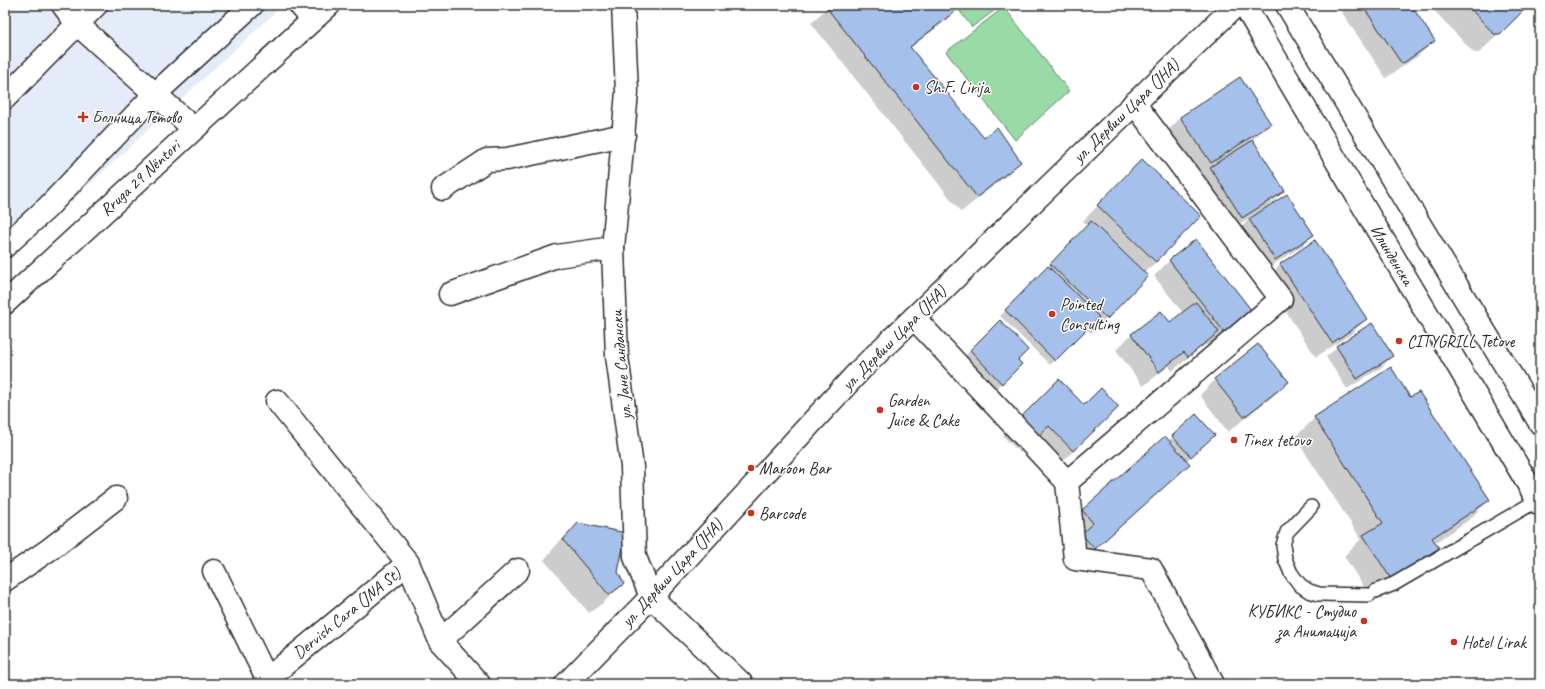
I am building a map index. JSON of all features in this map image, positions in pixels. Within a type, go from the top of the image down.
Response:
[{"type":"street","points":[[63,5],[77,24],[194,128]]},
{"type":"street","points":[[5,98],[96,5]]},
{"type":"street","points":[[5,246],[47,208],[155,94],[252,5]]},
{"type":"street","name":"Rruga 29 Nëntori","points":[[5,303],[194,128],[307,12],[329,5]]},
{"type":"street","name":"ул. Јане Сандански","points":[[623,5],[627,92],[613,248],[617,356],[632,467],[635,557],[651,597],[742,684]]},
{"type":"street","name":"ул. Дервиш Цара (ЈНА)","points":[[566,684],[651,597],[860,370],[1236,5]]},
{"type":"street","name":"Илинденска","points":[[1244,5],[1539,502]]},
{"type":"street","points":[[1287,5],[1540,423]]},
{"type":"street","points":[[1068,482],[1282,300],[1134,103]]},
{"type":"street","points":[[443,189],[487,160],[507,159],[624,136]]},
{"type":"street","points":[[450,294],[557,256],[613,248]]},
{"type":"street","points":[[914,318],[1068,482],[1075,559],[1151,569],[1213,684]]},
{"type":"street","name":"Dervish Cara (JNA St)","points":[[276,402],[408,563],[440,641],[479,684]]},
{"type":"street","points":[[5,580],[50,549],[116,498]]},
{"type":"street","name":"Dervish Cara (JNA St)","points":[[214,571],[267,679],[408,563]]},
{"type":"street","points":[[440,641],[518,570]]},
{"type":"lane","points":[[1311,508],[1287,532],[1283,545],[1285,559],[1291,573],[1300,585],[1309,591],[1319,594],[1372,593],[1394,584],[1539,502]]},
{"type":"shaded area","name":"Болница Тетово","points":[[5,5],[283,5],[5,264]]},
{"type":"green space","points":[[955,5],[1002,5],[972,27]]},
{"type":"green space","points":[[1004,7],[1069,91],[1015,140],[946,52]]},
{"type":"building","name":"Sh.F. Lirija","points":[[828,5],[955,5],[958,9],[910,47],[984,138],[997,127],[1021,162],[977,197],[826,7]]},
{"type":"building","points":[[1362,5],[1411,5],[1435,41],[1402,64]]},
{"type":"building","points":[[1467,5],[1529,5],[1500,34],[1494,34]]},
{"type":"building","points":[[1240,77],[1271,124],[1211,163],[1180,117]]},
{"type":"building","points":[[1253,140],[1285,191],[1242,218],[1210,167]]},
{"type":"building","points":[[1142,159],[1201,216],[1156,262],[1097,205]]},
{"type":"building","points":[[1287,194],[1314,235],[1275,260],[1249,219]]},
{"type":"building","points":[[1091,221],[1148,276],[1107,319],[1050,264]]},
{"type":"building","points":[[1196,239],[1252,311],[1224,332],[1169,260]]},
{"type":"building","points":[[1315,240],[1367,319],[1332,343],[1280,264]]},
{"type":"building","name":"Pointed Consulting","points":[[1048,266],[1099,317],[1055,361],[1005,310]]},
{"type":"building","points":[[1196,302],[1219,332],[1188,357],[1184,352],[1159,372],[1131,334],[1161,311],[1170,322]]},
{"type":"building","points":[[1000,320],[1028,350],[1018,360],[1022,364],[1002,384],[970,350]]},
{"type":"building","points":[[1372,323],[1393,356],[1357,379],[1336,346]]},
{"type":"building","points":[[1258,344],[1289,382],[1244,417],[1214,379]]},
{"type":"building","points":[[1391,367],[1410,397],[1419,392],[1490,500],[1432,538],[1439,548],[1391,579],[1363,535],[1383,523],[1314,417]]},
{"type":"building","points":[[1059,379],[1084,405],[1101,388],[1119,407],[1073,451],[1049,426],[1036,438],[1018,420]]},
{"type":"building","points":[[1196,414],[1215,435],[1191,457],[1172,436]]},
{"type":"building","points":[[1165,436],[1190,464],[1095,549],[1081,534],[1093,523],[1082,510]]},
{"type":"building","points":[[578,523],[626,533],[618,572],[624,584],[609,595],[563,540]]},
{"type":"place","name":"Sh.F. Lirija","points":[[916,87]]},
{"type":"place","name":"Болница Тетово","points":[[83,117]]},
{"type":"place","name":"Pointed Consulting","points":[[1052,314]]},
{"type":"place","name":"CITYGRILL Tetove","points":[[1399,341]]},
{"type":"place","name":"Garden Juice & Cake","points":[[880,410]]},
{"type":"place","name":"Tinex tetovo","points":[[1234,440]]},
{"type":"place","name":"Maroon Bar","points":[[751,468]]},
{"type":"place","name":"Barcode","points":[[751,513]]},
{"type":"place","name":"КУБИКС - Студио за Анимација","points":[[1364,621]]},
{"type":"place","name":"Hotel Lirak","points":[[1454,642]]}]
